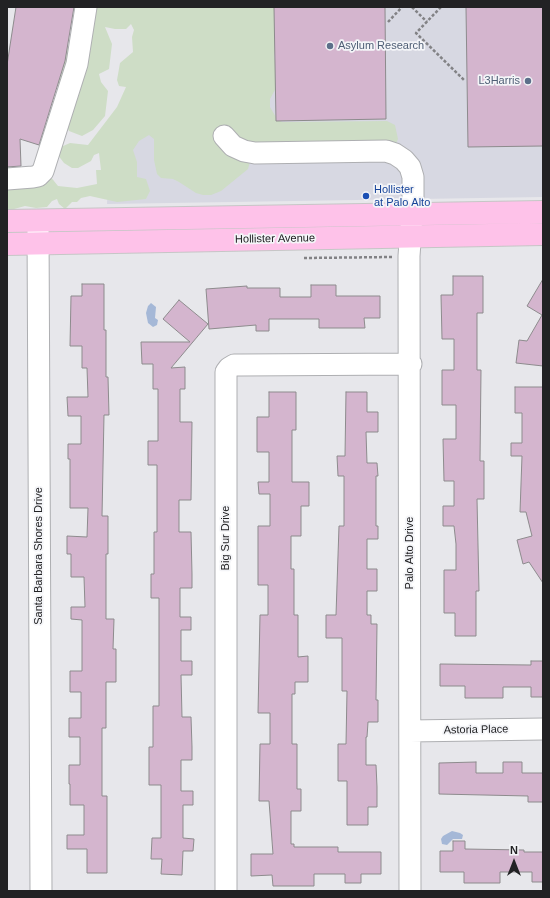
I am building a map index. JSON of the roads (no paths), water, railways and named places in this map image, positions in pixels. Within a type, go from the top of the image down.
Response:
[{"type":"main road","name":"Hollister Avenue","points":[[7,222],[543,212]]},
{"type":"main road","name":"Hollister Avenue","points":[[7,244],[543,234]]},
{"type":"street","points":[[7,179],[33,177],[43,171],[77,64],[86,7]]},
{"type":"street","name":"Palo Alto Drive","points":[[224,136],[233,146],[244,151],[386,151],[396,154],[404,160],[410,167],[413,177],[410,236],[410,891]]},
{"type":"street","name":"Santa Barbara Shores Drive","points":[[38,221],[41,891]]},
{"type":"street","name":"Big Sur Drive","points":[[226,891],[226,372],[234,365],[411,364]]},
{"type":"street","name":"Astoria Place","points":[[410,731],[543,729]]},
{"type":"water","points":[[151,303],[156,307],[155,318],[158,320],[157,325],[153,327],[148,323],[146,313],[148,306]]},
{"type":"water","points":[[452,831],[463,835],[462,839],[453,839],[447,845],[442,844],[441,839],[443,836]]},
{"type":"place","name":"Asylum Research","points":[[330,46]]},
{"type":"place","name":"L3Harris","points":[[528,81]]},
{"type":"place","name":"Hollister at Palo Alto","points":[[366,196]]}]
